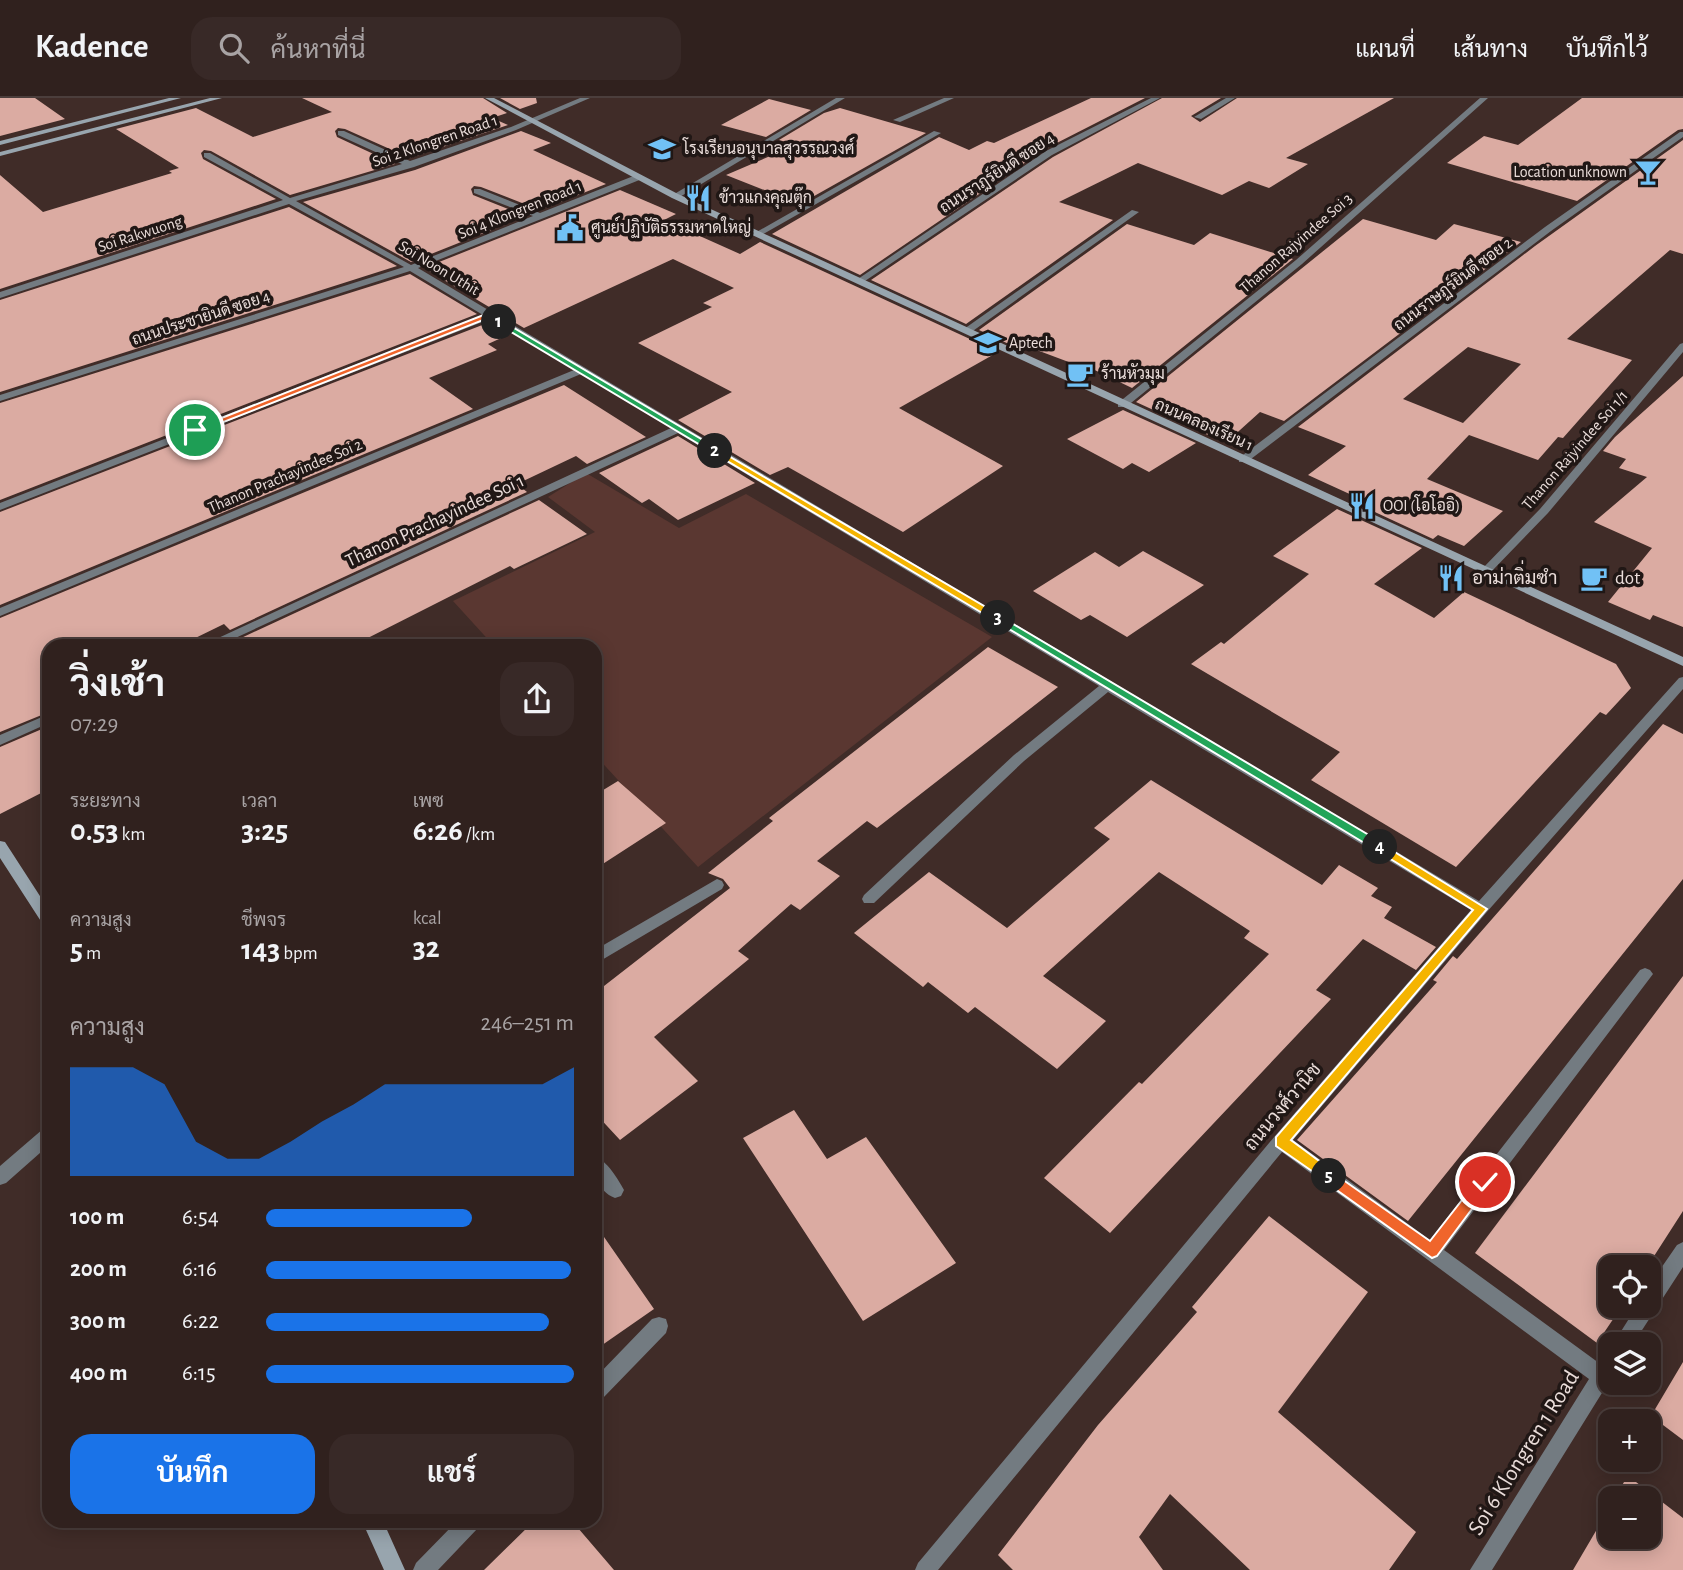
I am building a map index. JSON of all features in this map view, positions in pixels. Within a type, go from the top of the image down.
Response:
[{"type":"street","points":[[0,143],[177,98]]},
{"type":"street","points":[[0,154],[218,98]]},
{"type":"street","name":"ถนนคลองเรียน 1","points":[[489,98],[676,196],[1122,405],[1683,662]]},
{"type":"street","name":"Soi 2 Klongren Road 1","points":[[288,201],[411,165],[535,121],[586,98]]},
{"type":"street","points":[[676,196],[839,98]]},
{"type":"street","points":[[897,120],[950,98]]},
{"type":"street","name":"ถนนราฎร์ยินดี ซอย 4","points":[[859,281],[1049,153],[1156,98]]},
{"type":"street","points":[[1198,117],[1231,98]]},
{"type":"street","name":"Thanon Rajyindee Soi 3","points":[[1122,405],[1299,262],[1484,98]]},
{"type":"street","points":[[757,234],[937,132]]},
{"type":"street","points":[[341,133],[411,165]]},
{"type":"street","name":"ถนนราษฏร์ยินดี ซอย 2","points":[[1243,460],[1548,229],[1683,134]]},
{"type":"street","name":"Soi Noon Uthit","points":[[207,155],[411,268],[1481,909]]},
{"type":"street","name":"Soi 4 Klongren Road 1","points":[[411,268],[639,177]]},
{"type":"street","points":[[477,191],[542,217]]},
{"type":"street","name":"Soi Rakwuong","points":[[0,295],[288,201]]},
{"type":"street","points":[[967,331],[1135,212]]},
{"type":"street","name":"ถนนประชายินดี ซอย 4","points":[[0,398],[411,268]]},
{"type":"street","points":[[0,507],[489,316]]},
{"type":"street","name":"Thanon Rajyindee Soi 1/1","points":[[1486,571],[1544,511],[1683,346]]},
{"type":"street","name":"Thanon Prachayindee Soi 2","points":[[0,612],[582,370]]},
{"type":"street","name":"Thanon Prachayindee Soi 1","points":[[222,639],[678,429]]},
{"type":"street","name":"ถนนวงศ์วานิช","points":[[925,1570],[1281,1141],[1683,681]]},
{"type":"street","points":[[869,899],[1019,758],[1109,684]]},
{"type":"street","points":[[0,740],[42,721]]},
{"type":"street","points":[[0,846],[42,911]]},
{"type":"street","points":[[602,954],[717,885]]},
{"type":"street","points":[[1432,1251],[1645,974]]},
{"type":"street","points":[[0,1177],[42,1140]]},
{"type":"street","points":[[1281,1141],[1432,1251],[1598,1364]]},
{"type":"street","points":[[602,1173],[615,1190]]},
{"type":"street","points":[[1661,1285],[1683,1251]]},
{"type":"street","points":[[602,1385],[659,1326]]},
{"type":"street","name":"Soi 6 Klongren 1 Road","points":[[1480,1570],[1598,1380]]},
{"type":"street","points":[[375,1528],[395,1570]]},
{"type":"street","points":[[423,1570],[464,1528]]},
{"type":"shaded area","points":[[586,473],[679,528],[746,494],[992,637],[698,867],[602,763],[602,639],[488,639],[453,601],[595,532],[548,497]]},
{"type":"building","points":[[0,98],[35,98],[65,119],[0,136]]},
{"type":"building","points":[[302,98],[483,98],[507,113],[492,118],[508,125],[410,158],[338,128],[335,131],[337,137],[395,164],[290,195],[211,151],[204,150],[201,153],[203,159],[276,199],[0,289],[0,175],[43,212],[172,173],[169,171],[179,168],[116,129],[196,108],[253,137],[332,112]]},
{"type":"building","points":[[500,98],[536,98],[537,103],[520,109]]},
{"type":"building","points":[[1091,98],[1145,98],[1045,149],[860,275],[772,234],[939,137],[969,150],[987,141],[994,143]]},
{"type":"building","points":[[1162,98],[1221,98],[1191,116],[1200,122],[1237,98],[1394,98],[1286,158],[1308,164],[1269,188],[1249,181],[1222,195],[1138,163],[1059,202],[1113,220],[966,324],[871,280],[1053,157]]},
{"type":"building","points":[[1582,98],[1683,98],[1683,129],[1577,201],[1447,163],[1484,136],[1518,145]]},
{"type":"building","points":[[769,99],[811,110],[766,137],[721,125]]},
{"type":"building","points":[[840,108],[926,133],[800,204],[726,175],[796,145],[779,140],[824,113]]},
{"type":"building","points":[[521,131],[551,143],[533,150],[606,184],[540,210],[474,186],[471,189],[473,195],[526,216],[411,262],[303,202],[415,170]]},
{"type":"building","points":[[1683,140],[1683,254],[1670,250],[1567,339],[1632,360],[1563,438],[1558,437],[1538,460],[1469,435],[1427,479],[1503,511],[1464,546],[1438,535],[1433,539],[1349,500],[1354,496],[1308,475],[1346,446],[1298,427],[1535,246]],"holes":[[[1468,347],[1521,364],[1463,423],[1403,399]]]},
{"type":"building","points":[[620,190],[676,214],[664,220],[740,254],[760,242],[998,352],[899,408],[1003,466],[903,532],[788,467],[770,475],[678,420],[732,392],[638,343],[712,307],[703,303],[734,288],[673,259],[524,328],[424,268]]},
{"type":"building","points":[[289,207],[397,266],[0,392],[0,300]]},
{"type":"building","points":[[1363,219],[1436,240],[1454,224],[1521,242],[1284,421],[1260,412],[1230,439],[1213,433],[1208,435],[1136,402]]},
{"type":"building","points":[[1127,224],[1194,245],[1210,233],[1293,259],[1132,388],[1078,362],[1074,364],[1015,342],[1011,345],[979,330]]},
{"type":"building","points":[[410,274],[477,314],[0,500],[0,403]]},
{"type":"building","points":[[490,322],[510,334],[488,344],[497,350],[429,378],[473,409],[0,605],[0,512]]},
{"type":"building","points":[[1683,376],[1683,627],[1653,615],[1650,620],[1608,602],[1652,548],[1594,522],[1647,477],[1619,468],[1626,459],[1603,451]]},
{"type":"building","points":[[564,385],[646,437],[587,464],[576,456],[517,484],[527,492],[230,630],[224,624],[193,639],[42,639],[42,715],[0,732],[0,618]]},
{"type":"building","points":[[1123,410],[1196,443],[1149,472],[1132,463],[1123,469],[1067,439]]},
{"type":"building","points":[[678,436],[755,483],[678,520],[649,499],[642,503],[599,473]]},
{"type":"building","points":[[539,500],[587,534],[514,569],[510,566],[366,639],[239,639]]},
{"type":"building","points":[[1337,509],[1422,548],[1374,584],[1434,618],[1464,592],[1616,664],[1631,688],[1606,715],[1600,712],[1456,867],[1311,780],[1340,752],[1191,664],[1221,642],[1224,644],[1309,574],[1273,556]]},
{"type":"building","points":[[1143,551],[1204,585],[1127,637],[1090,615],[1081,620],[1033,591],[1095,552],[1119,567]]},
{"type":"building","points":[[988,647],[1058,687],[877,828],[867,821],[817,861],[840,876],[800,910],[791,904],[738,951],[749,959],[654,1037],[698,1081],[620,1140],[602,1121],[602,988],[730,888],[723,879],[708,873],[773,821],[769,818]]},
{"type":"building","points":[[1663,724],[1683,734],[1683,879],[1408,1221],[1297,1140],[1437,982],[1433,980],[1453,956],[1457,959]]},
{"type":"building","points":[[42,729],[42,793],[0,814],[0,747]]},
{"type":"building","points":[[1151,780],[1322,885],[1339,865],[1378,888],[1371,896],[1392,907],[1384,918],[1436,947],[1416,970],[1363,939],[1316,990],[1331,999],[1110,1233],[1044,1178],[1139,1082],[1142,1084],[1269,954],[1244,938],[1250,931],[1159,872],[1043,976],[1106,1021],[1057,1069],[975,1007],[968,1013],[928,982],[923,987],[854,933],[929,872],[1007,928],[1110,839],[1094,828]]},
{"type":"building","points":[[618,781],[666,823],[602,864],[602,791]]},
{"type":"building","points":[[1683,976],[1683,1211],[1655,1255],[1598,1255],[1598,1318],[1614,1318],[1604,1332],[1598,1332],[1597,1343],[1475,1253]]},
{"type":"building","points":[[794,1110],[827,1159],[866,1137],[956,1263],[863,1321],[743,1138]]},
{"type":"building","points":[[1269,1216],[1368,1292],[1278,1412],[1416,1532],[1389,1570],[1250,1570],[1170,1494],[1139,1537],[1163,1570],[1013,1570],[998,1555],[1098,1425],[1197,1312],[1192,1307]]},
{"type":"building","points":[[602,1234],[654,1309],[602,1345]]},
{"type":"building","points":[[1683,1362],[1683,1440],[1661,1424],[1661,1409],[1655,1409]]},
{"type":"building","points":[[1624,1482],[1636,1482],[1641,1486],[1622,1486]]},
{"type":"building","points":[[1661,1501],[1683,1518],[1683,1570],[1573,1570],[1598,1527],[1598,1549],[1661,1549]]},
{"type":"building","points":[[527,1528],[578,1528],[614,1570],[484,1570]]},
{"type":"place","name":"โรงเรียนอนุบาลสุวรรณวงศ์","points":[[662,149]]},
{"type":"place","name":"Location unknown","points":[[1648,172]]},
{"type":"place","name":"ข้าวแกงคุณตุ๊ก","points":[[698,198]]},
{"type":"place","name":"ศูนย์ปฏิบัติธรรมหาดใหญ่","points":[[570,228]]},
{"type":"place","name":"Aptech","points":[[988,343]]},
{"type":"place","name":"ร้านหัวมุม","points":[[1080,374]]},
{"type":"place","name":"OOI (โอโออิ)","points":[[1362,506]]},
{"type":"place","name":"อาม่าติ่มซำ","points":[[1451,578]]},
{"type":"place","name":"dot","points":[[1594,578]]},
{"type":"route","points":[[195,430],[489,316],[582,370],[1481,909],[1281,1141],[1432,1251],[1485,1182]]}]
